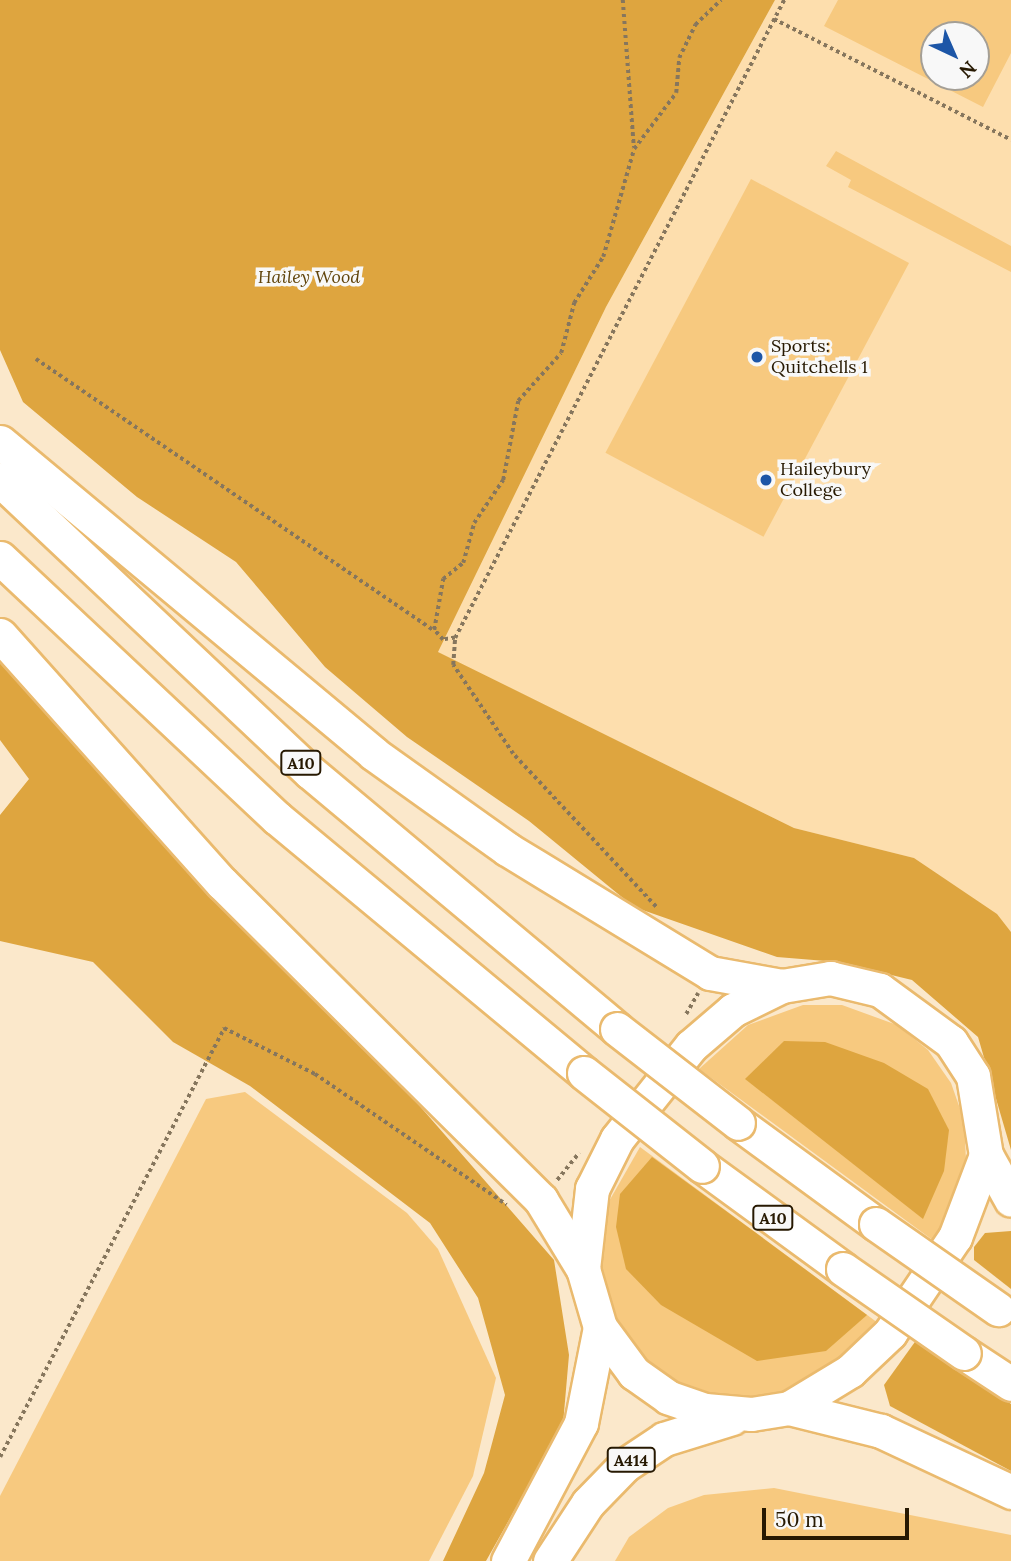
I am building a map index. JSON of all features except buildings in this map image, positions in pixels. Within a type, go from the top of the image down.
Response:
[{"type":"highway","points":[[0,442],[374,754],[508,849],[710,973],[782,986]]},
{"type":"highway","name":"A10","points":[[0,480],[310,772],[617,1029],[738,1123],[876,1224],[1005,1313]]},
{"type":"highway","name":"A10","points":[[0,558],[277,818],[584,1073],[702,1166],[843,1269],[1011,1384]]},
{"type":"highway","points":[[0,635],[222,883],[541,1200],[583,1269],[600,1328],[635,1373],[668,1397],[705,1410],[751,1414],[789,1408],[850,1371],[890,1333],[955,1237],[986,1155]]},
{"type":"highway","points":[[583,1269],[592,1189],[617,1139],[691,1046],[733,1010],[782,986],[830,978],[880,990],[919,1014],[951,1042],[973,1076],[986,1155],[1011,1200]]},
{"type":"highway","points":[[508,1561],[581,1423],[600,1328]]},
{"type":"highway","points":[[789,1408],[881,1431],[1011,1492]]},
{"type":"highway","name":"A414","points":[[550,1561],[604,1484],[645,1450],[694,1427],[751,1414]]},
{"type":"path","points":[[434,631],[443,579],[463,563],[474,523],[503,480],[518,401],[561,353],[574,303],[603,257],[634,149],[623,0]]},
{"type":"path","points":[[634,149],[676,93],[679,58],[695,25],[721,0]]},
{"type":"path","points":[[658,910],[513,754],[453,665],[455,638],[784,0]]},
{"type":"path","points":[[774,19],[1011,140]]},
{"type":"path","points":[[36,359],[434,631],[443,640],[455,638]]},
{"type":"path","points":[[0,1457],[223,1028],[315,1074],[475,1187],[529,1216],[541,1200]]},
{"type":"shaded area","name":"Haileybury College","points":[[775,0],[1011,0],[1011,932],[996,914],[914,858],[794,828],[437,652],[606,307]]},
{"type":"shaded area","points":[[838,0],[1011,0],[1011,53],[983,107],[952,91],[990,91],[990,21],[920,21],[920,75],[824,26]]},
{"type":"shaded area","points":[[836,151],[1011,246],[1011,272],[848,187],[851,180],[826,166]]},
{"type":"shaded area","name":"Sports: Quitchells 1","points":[[751,179],[909,263],[764,537],[605,453]]},
{"type":"shaded area","points":[[803,1005],[842,1005],[897,1025],[928,1050],[951,1083],[964,1120],[966,1160],[958,1199],[934,1241],[699,1069],[748,1025]]},
{"type":"shaded area","points":[[245,1092],[407,1213],[438,1249],[496,1378],[473,1476],[429,1561],[0,1561],[0,1496],[206,1099]]},
{"type":"shaded area","points":[[640,1147],[878,1323],[860,1348],[794,1393],[733,1401],[675,1384],[642,1360],[617,1328],[598,1270],[604,1210]]},
{"type":"shaded area","points":[[774,1488],[1011,1535],[1011,1561],[615,1561],[629,1537],[668,1508],[704,1495]]},
{"type":"green space","name":"Hailey Wood","points":[[0,0],[775,0],[606,307],[438,652],[794,828],[914,858],[997,914],[1011,932],[1011,1150],[978,1037],[912,980],[838,962],[777,957],[634,907],[529,821],[407,737],[325,667],[236,562],[137,497],[23,402],[0,350]]},
{"type":"green space","points":[[0,648],[187,871],[411,1096],[554,1260],[569,1355],[563,1424],[486,1561],[443,1561],[484,1473],[505,1395],[478,1298],[430,1223],[250,1086],[173,1042],[93,962],[0,941],[0,815],[29,779],[0,740]]},
{"type":"green space","points":[[784,1041],[825,1042],[884,1063],[928,1089],[949,1130],[944,1171],[923,1219],[745,1079]]},
{"type":"green space","points":[[652,1157],[867,1315],[826,1351],[757,1361],[661,1305],[626,1269],[616,1227],[620,1194]]},
{"type":"green space","points":[[1011,1231],[1011,1289],[974,1260],[974,1247],[985,1233]]},
{"type":"green space","points":[[917,1339],[1011,1404],[1011,1471],[890,1406],[884,1385]]},
{"type":"place","name":"Sports: Quitchells 1","points":[[757,357]]},
{"type":"place","name":"Haileybury College","points":[[766,480]]}]
